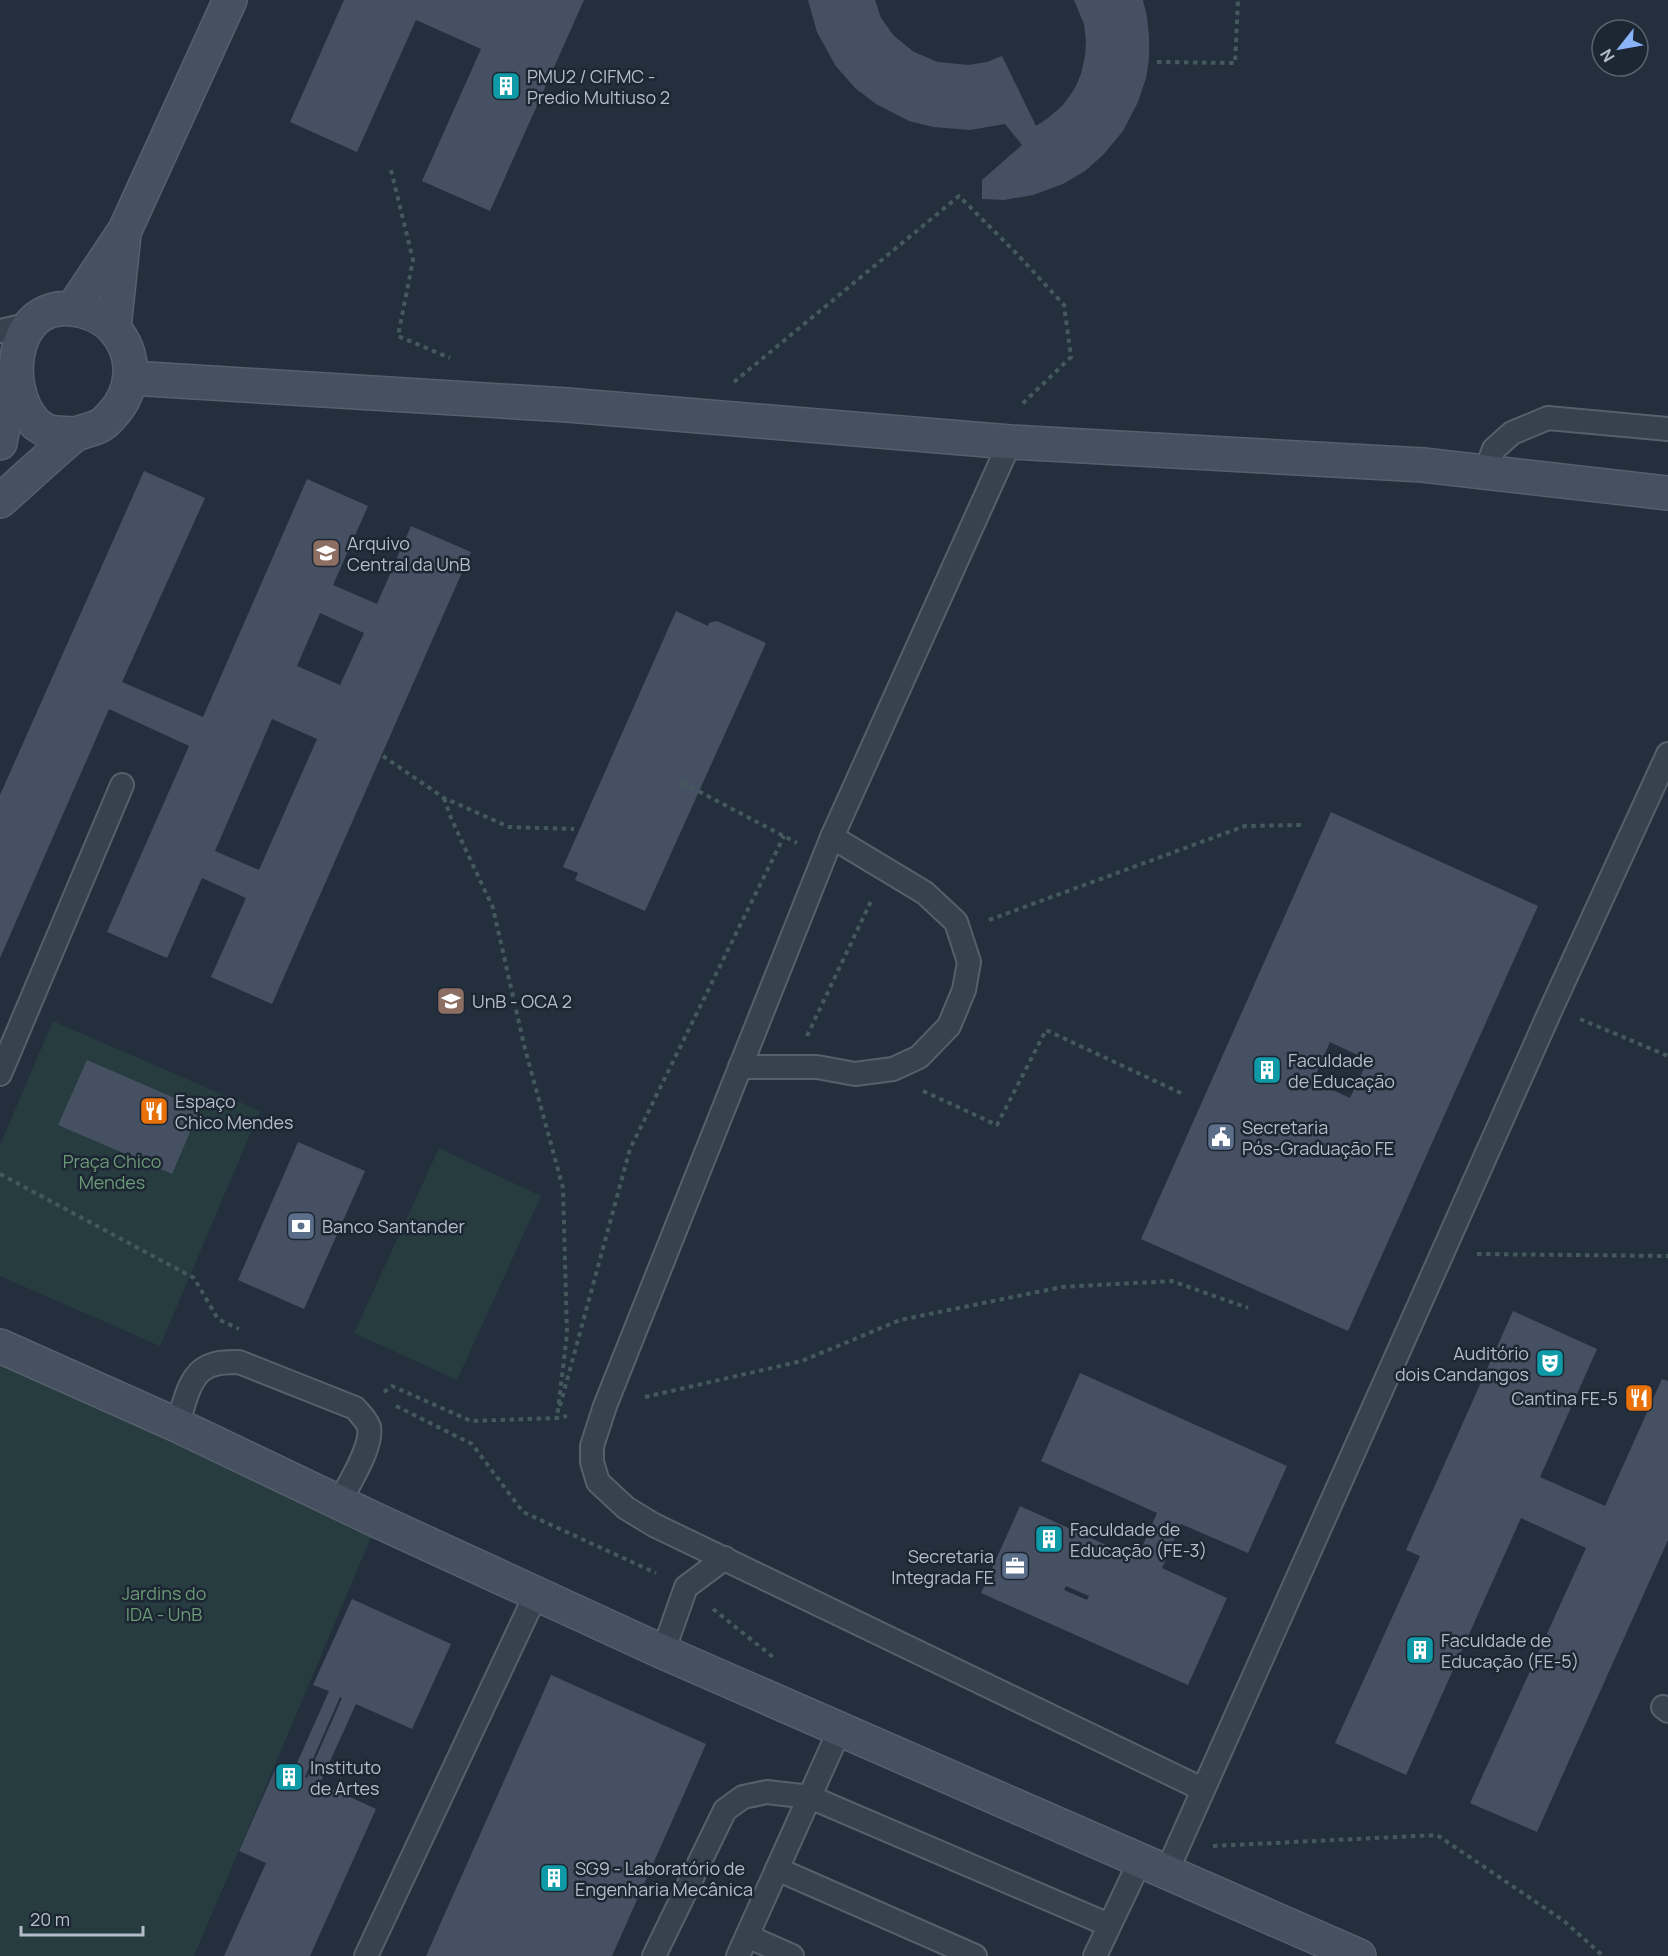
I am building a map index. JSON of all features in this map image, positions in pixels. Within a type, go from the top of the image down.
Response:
[{"type":"street","points":[[73,308],[125,230],[230,0]]},
{"type":"street","points":[[114,328],[125,230]]},
{"type":"street","points":[[0,442],[11,328],[53,310],[73,308],[95,315],[114,328],[128,352],[130,378],[122,405],[102,425],[75,434],[0,501]]},
{"type":"street","points":[[130,378],[567,405],[1010,442],[1423,465],[1668,493]]},
{"type":"street","points":[[5,384],[24,417],[48,431],[75,434]]},
{"type":"street","points":[[0,1346],[177,1425],[339,1503],[663,1652],[1359,1956]]},
{"type":"lane","points":[[1485,472],[1494,449],[1512,433],[1548,418],[1668,429]]},
{"type":"lane","points":[[1010,442],[828,847],[605,1406],[592,1446],[592,1462],[598,1482],[626,1508],[654,1525],[1202,1789]]},
{"type":"lane","points":[[1095,1956],[1109,1925],[1154,1865],[1202,1789],[1552,1007],[1668,754]]},
{"type":"lane","points":[[0,1074],[122,785]]},
{"type":"lane","points":[[740,1067],[817,1067],[855,1074],[893,1069],[919,1057],[949,1026],[964,990],[969,963],[956,922],[925,893],[828,847]]},
{"type":"lane","points":[[177,1425],[193,1380],[205,1367],[219,1363],[239,1362],[355,1408],[369,1428],[369,1443],[339,1503]]},
{"type":"lane","points":[[663,1652],[686,1587],[725,1558]]},
{"type":"lane","points":[[366,1956],[536,1594]]},
{"type":"lane","points":[[792,1956],[743,1946],[840,1729]]},
{"type":"lane","points":[[654,1956],[725,1810],[743,1797],[767,1792],[810,1797],[1109,1925]]},
{"type":"lane","points":[[777,1869],[975,1956]]},
{"type":"path","points":[[1157,62],[1235,63],[1238,0]]},
{"type":"path","points":[[391,170],[413,260],[398,336],[460,363]]},
{"type":"path","points":[[729,386],[959,196],[1064,305],[1071,357],[1016,409]]},
{"type":"path","points":[[383,756],[444,798],[509,827],[574,829]]},
{"type":"path","points":[[683,783],[784,836],[828,847]]},
{"type":"path","points":[[444,798],[493,908],[524,1046],[563,1188],[567,1334],[556,1418]]},
{"type":"path","points":[[963,944],[989,920],[1245,826],[1302,825]]},
{"type":"path","points":[[556,1418],[630,1149],[784,836]]},
{"type":"path","points":[[806,1038],[873,896]]},
{"type":"path","points":[[1552,1007],[1668,1056]]},
{"type":"path","points":[[878,1071],[997,1125],[1046,1030],[1185,1095]]},
{"type":"path","points":[[1442,1254],[1668,1257]]},
{"type":"path","points":[[378,1397],[392,1386],[471,1421],[556,1418],[802,1361],[900,1320],[1062,1287],[1172,1281],[1248,1308]]},
{"type":"green space","name":"Praça Chico Mendes","points":[[53,1021],[260,1111],[160,1346],[0,1276],[0,1145]]},
{"type":"green space","points":[[439,1148],[541,1196],[457,1380],[354,1333]]},
{"type":"green space","name":"Jardins do IDA - UnB","points":[[0,1346],[378,1521],[194,1956],[0,1956]]},
{"type":"building","name":"PMU2 / CIFMC - Predio Multiuso 2","points":[[344,0],[584,0],[490,211],[422,181],[481,49],[416,20],[357,152],[290,122]]},
{"type":"building","points":[[808,0],[875,0],[881,18],[894,36],[914,52],[938,62],[968,65],[987,62],[1002,56],[1036,126],[1063,105],[1075,88],[1081,74],[1086,41],[1084,24],[1074,0],[1143,0],[1149,36],[1146,78],[1138,102],[1123,131],[1103,155],[1085,171],[1063,184],[1033,195],[1004,200],[982,199],[982,180],[1022,145],[1005,124],[970,130],[933,127],[909,121],[876,104],[855,88],[835,65],[817,32]]},
{"type":"building","points":[[144,471],[205,498],[122,682],[203,717],[307,479],[368,506],[333,585],[377,604],[411,526],[471,552],[272,1004],[211,977],[246,898],[202,878],[167,958],[107,932],[189,746],[109,709],[0,958],[0,795]],"holes":[[[320,613],[364,633],[340,685],[297,666]],[[272,719],[317,739],[259,870],[215,851]]]},
{"type":"building","points":[[676,611],[708,626],[709,623],[717,621],[766,643],[645,911],[575,880],[578,873],[563,867]]},
{"type":"building","name":"Faculdade de Educação","points":[[1331,812],[1538,906],[1348,1331],[1141,1239]],"holes":[[[1330,1042],[1368,1060],[1350,1098],[1313,1081]]]},
{"type":"building","points":[[87,1060],[200,1109],[172,1174],[58,1125]]},
{"type":"building","name":"Banco Santander","points":[[298,1142],[365,1171],[304,1309],[238,1280]]},
{"type":"building","name":"Faculdade de Educação (FE-5)","points":[[1513,1311],[1597,1349],[1540,1477],[1605,1506],[1662,1379],[1668,1381],[1668,1540],[1537,1832],[1470,1803],[1586,1548],[1521,1518],[1406,1775],[1335,1743],[1420,1556],[1406,1550]]},
{"type":"building","name":"Faculdade de Educação (FE-3)","points":[[1080,1373],[1287,1466],[1248,1553],[1181,1524],[1162,1568],[1227,1598],[1188,1685],[981,1593],[1020,1506],[1137,1559],[1157,1513],[1041,1461]],"holes":[[[1066,1586],[1089,1596],[1087,1600],[1064,1590]]]},
{"type":"building","name":"Instituto de Artes","points":[[352,1599],[451,1644],[412,1729],[356,1704],[320,1783],[376,1809],[310,1956],[224,1956],[266,1863],[239,1851],[277,1765],[293,1772],[329,1691],[313,1685]],"holes":[[[340,1697],[342,1698],[307,1778],[305,1777]]]},
{"type":"building","name":"SG9 - Laboratório de Engenharia Mecânica","points":[[551,1675],[706,1744],[681,1801],[612,1956],[426,1956]]},
{"type":"place","name":"PMU2 / CIFMC - Predio Multiuso 2","points":[[506,86]]},
{"type":"place","name":"Arquivo Central da UnB","points":[[326,553]]},
{"type":"place","name":"UnB - OCA 2","points":[[451,1001]]},
{"type":"place","name":"Faculdade de Educação","points":[[1267,1070]]},
{"type":"place","name":"Espaço Chico Mendes","points":[[154,1111]]},
{"type":"place","name":"Secretaria Pós-Graduação FE","points":[[1221,1137]]},
{"type":"place","name":"Banco Santander","points":[[301,1226]]},
{"type":"place","name":"Auditório dois Candangos","points":[[1550,1363]]},
{"type":"place","name":"Cantina FE-5","points":[[1639,1398]]},
{"type":"place","name":"Faculdade de Educação (FE-3)","points":[[1049,1539]]},
{"type":"place","name":"Secretaria Integrada FE","points":[[1015,1566]]},
{"type":"place","name":"Faculdade de Educação (FE-5)","points":[[1420,1650]]},
{"type":"place","name":"Instituto de Artes","points":[[289,1777]]},
{"type":"place","name":"SG9 - Laboratório de Engenharia Mecânica","points":[[554,1878]]}]
